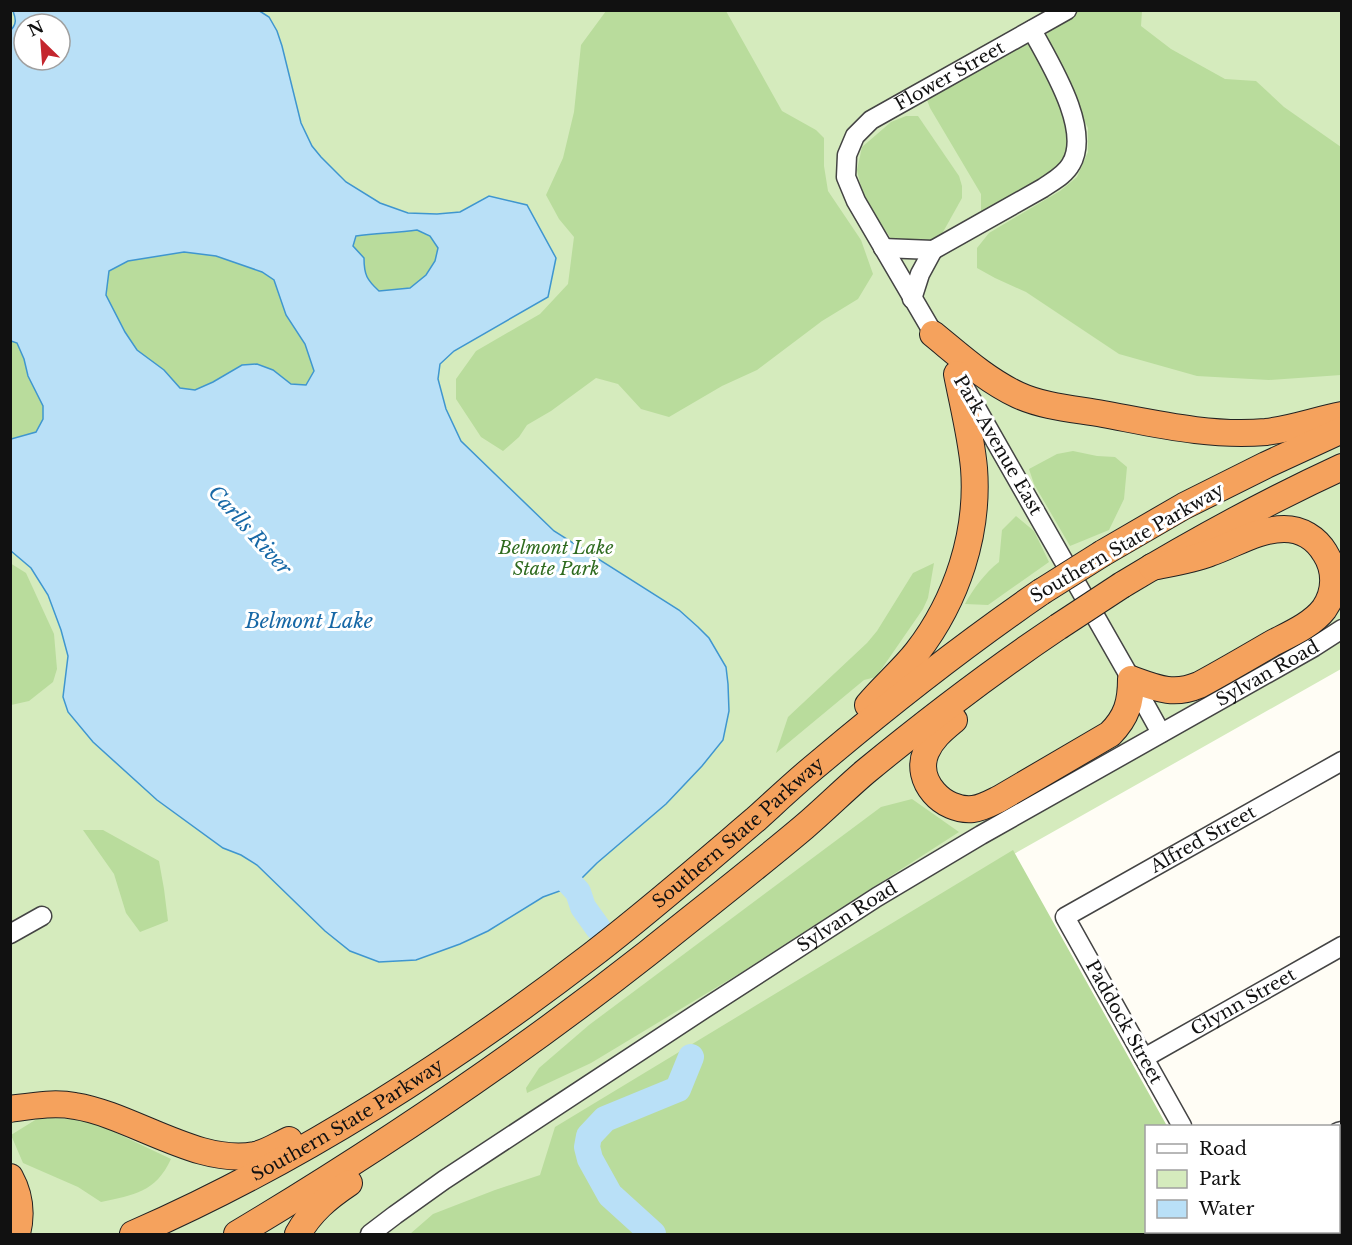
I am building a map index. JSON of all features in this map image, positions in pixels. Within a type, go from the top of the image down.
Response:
[{"type":"highway","points":[[933,334],[983,375],[1019,396],[1056,406],[1185,429],[1222,433],[1266,432],[1341,415]]},
{"type":"highway","points":[[817,764],[917,652],[936,624],[956,582],[970,537],[974,495],[972,451],[957,374]]},
{"type":"highway","name":"Southern State Parkway","points":[[134,1234],[211,1199],[266,1170],[395,1094],[476,1039],[592,955],[746,827],[817,764],[917,683],[1041,592],[1163,518],[1215,490],[1341,430]]},
{"type":"highway","name":"Southern State Parkway","points":[[237,1234],[426,1115],[545,1031],[646,954],[804,827],[865,772],[995,670],[1152,567],[1242,517],[1341,467]]},
{"type":"highway","points":[[995,670],[958,716],[933,739],[926,753],[924,766],[930,788],[939,799],[955,807],[973,809],[989,804],[1102,740],[1117,727],[1128,709],[1131,679],[1170,691],[1180,691],[1199,685],[1305,625],[1324,609],[1333,585],[1332,567],[1325,552],[1304,533],[1287,529],[1257,534],[1210,553],[1152,567]]},
{"type":"highway","points":[[10,1109],[48,1104],[73,1105],[110,1115],[218,1155],[240,1156],[263,1153],[395,1094]]},
{"type":"highway","points":[[298,1234],[319,1205],[362,1174],[426,1115]]},
{"type":"highway","points":[[10,1177],[18,1193],[17,1234]]},
{"type":"street","name":"Flower Street","points":[[847,155],[855,136],[871,120],[1067,10]]},
{"type":"street","points":[[882,248],[933,250],[1050,183],[1071,165],[1077,148],[1072,114],[1032,30]]},
{"type":"street","name":"Park Avenue East","points":[[847,155],[846,177],[856,201],[1161,733]]},
{"type":"street","points":[[912,298],[920,274],[933,250]]},
{"type":"street","name":"Sylvan Road","points":[[370,1234],[444,1180],[877,897],[1341,629]]},
{"type":"street","name":"Alfred Street","points":[[1065,917],[1341,762]]},
{"type":"street","points":[[10,934],[42,916]]},
{"type":"street","name":"Paddock Street","points":[[1065,917],[1181,1125]]},
{"type":"street","name":"Glynn Street","points":[[1144,1058],[1341,946]]},
{"type":"green space","name":"Belmont Lake State Park","points":[[10,11],[1341,11],[1341,669],[1014,854],[1146,1125],[1145,1233],[1227,1233],[11,1234]]},
{"type":"green space","points":[[606,11],[726,11],[782,111],[816,130],[824,138],[824,166],[828,191],[861,240],[873,274],[858,299],[822,321],[757,370],[722,386],[669,417],[641,409],[618,384],[596,378],[551,411],[527,425],[519,437],[503,451],[481,437],[456,399],[456,379],[476,351],[540,314],[568,284],[574,237],[559,219],[546,195],[563,158],[574,112],[581,45]]},
{"type":"green space","points":[[1079,11],[1142,11],[1141,26],[1171,49],[1225,79],[1256,81],[1284,107],[1341,147],[1341,375],[1269,380],[1197,376],[1119,354],[1026,292],[977,268],[977,248],[989,233],[1060,191],[1077,177],[1088,152],[1088,128],[1046,41],[1047,34],[1057,21]]},
{"type":"green space","points":[[1026,42],[1032,46],[1064,115],[1068,137],[1066,157],[1051,176],[989,214],[981,212],[981,194],[930,108],[926,97]]},
{"type":"green space","points":[[906,116],[918,116],[959,176],[962,186],[962,198],[938,241],[894,243],[864,199],[857,170],[862,147],[891,122]]},
{"type":"green space","points":[[417,230],[430,236],[438,248],[435,261],[425,276],[410,288],[380,291],[367,277],[364,258],[353,246],[357,236]]},
{"type":"green space","points":[[184,252],[216,256],[262,272],[274,280],[286,315],[305,344],[314,372],[306,386],[291,384],[273,370],[257,364],[242,365],[195,390],[180,388],[164,370],[137,350],[106,295],[109,271],[128,261]]},
{"type":"green space","points":[[11,341],[17,343],[24,359],[28,376],[43,406],[43,419],[36,432],[11,439]]},
{"type":"green space","points":[[1073,451],[1115,457],[1127,467],[1124,499],[1109,530],[1070,546],[1034,484],[1029,469],[1057,454]]},
{"type":"green space","points":[[1016,516],[1034,531],[1049,562],[988,605],[965,604],[980,582],[999,562],[1002,530]]},
{"type":"green space","points":[[10,563],[26,573],[54,634],[57,669],[53,682],[29,701],[11,705]]},
{"type":"green space","points":[[934,563],[928,598],[923,609],[876,677],[864,680],[776,753],[788,717],[867,643],[913,573]]},
{"type":"green space","points":[[912,799],[959,832],[742,972],[591,1063],[527,1093],[526,1088],[539,1068],[589,1025],[881,807]]},
{"type":"green space","points":[[83,830],[103,830],[159,861],[168,921],[140,932],[126,913],[114,874]]},
{"type":"green space","points":[[1013,850],[1166,1125],[1145,1125],[1145,1233],[1228,1234],[410,1234],[433,1214],[540,1175],[555,1127]]},
{"type":"green space","points":[[40,1117],[91,1121],[171,1159],[158,1179],[143,1190],[101,1202],[78,1187],[23,1163],[11,1135]]},
{"type":"water","name":"Belmont Lake","points":[[258,10],[269,17],[277,31],[301,123],[312,146],[346,182],[380,203],[408,213],[460,212],[489,196],[527,205],[556,258],[548,297],[454,351],[440,364],[438,379],[446,409],[461,441],[554,531],[679,610],[698,627],[709,638],[726,667],[728,684],[729,711],[723,740],[666,804],[580,880],[582,890],[574,895],[565,889],[543,897],[488,931],[416,960],[379,962],[350,951],[325,931],[257,865],[223,848],[157,800],[93,742],[68,712],[63,697],[68,656],[61,630],[48,595],[31,568],[11,551],[11,439],[36,432],[43,419],[43,406],[28,376],[17,343],[11,341],[10,31],[12,28],[12,72],[72,72],[72,12],[13,12]],"holes":[[[417,230],[430,236],[438,248],[435,261],[426,275],[410,288],[379,291],[367,277],[364,258],[353,246],[356,236]],[[184,252],[216,256],[262,272],[274,280],[286,315],[305,344],[314,371],[306,385],[291,384],[273,370],[257,364],[242,365],[195,390],[180,388],[164,370],[137,350],[106,295],[109,271],[128,261]]]},
{"type":"waterway","name":"Carlls River","points":[[555,867],[578,892],[583,907],[598,928]]},
{"type":"waterway","name":"Carlls River","points":[[653,1234],[610,1195],[590,1159],[587,1147],[589,1136],[605,1119],[678,1089],[691,1057]]}]
